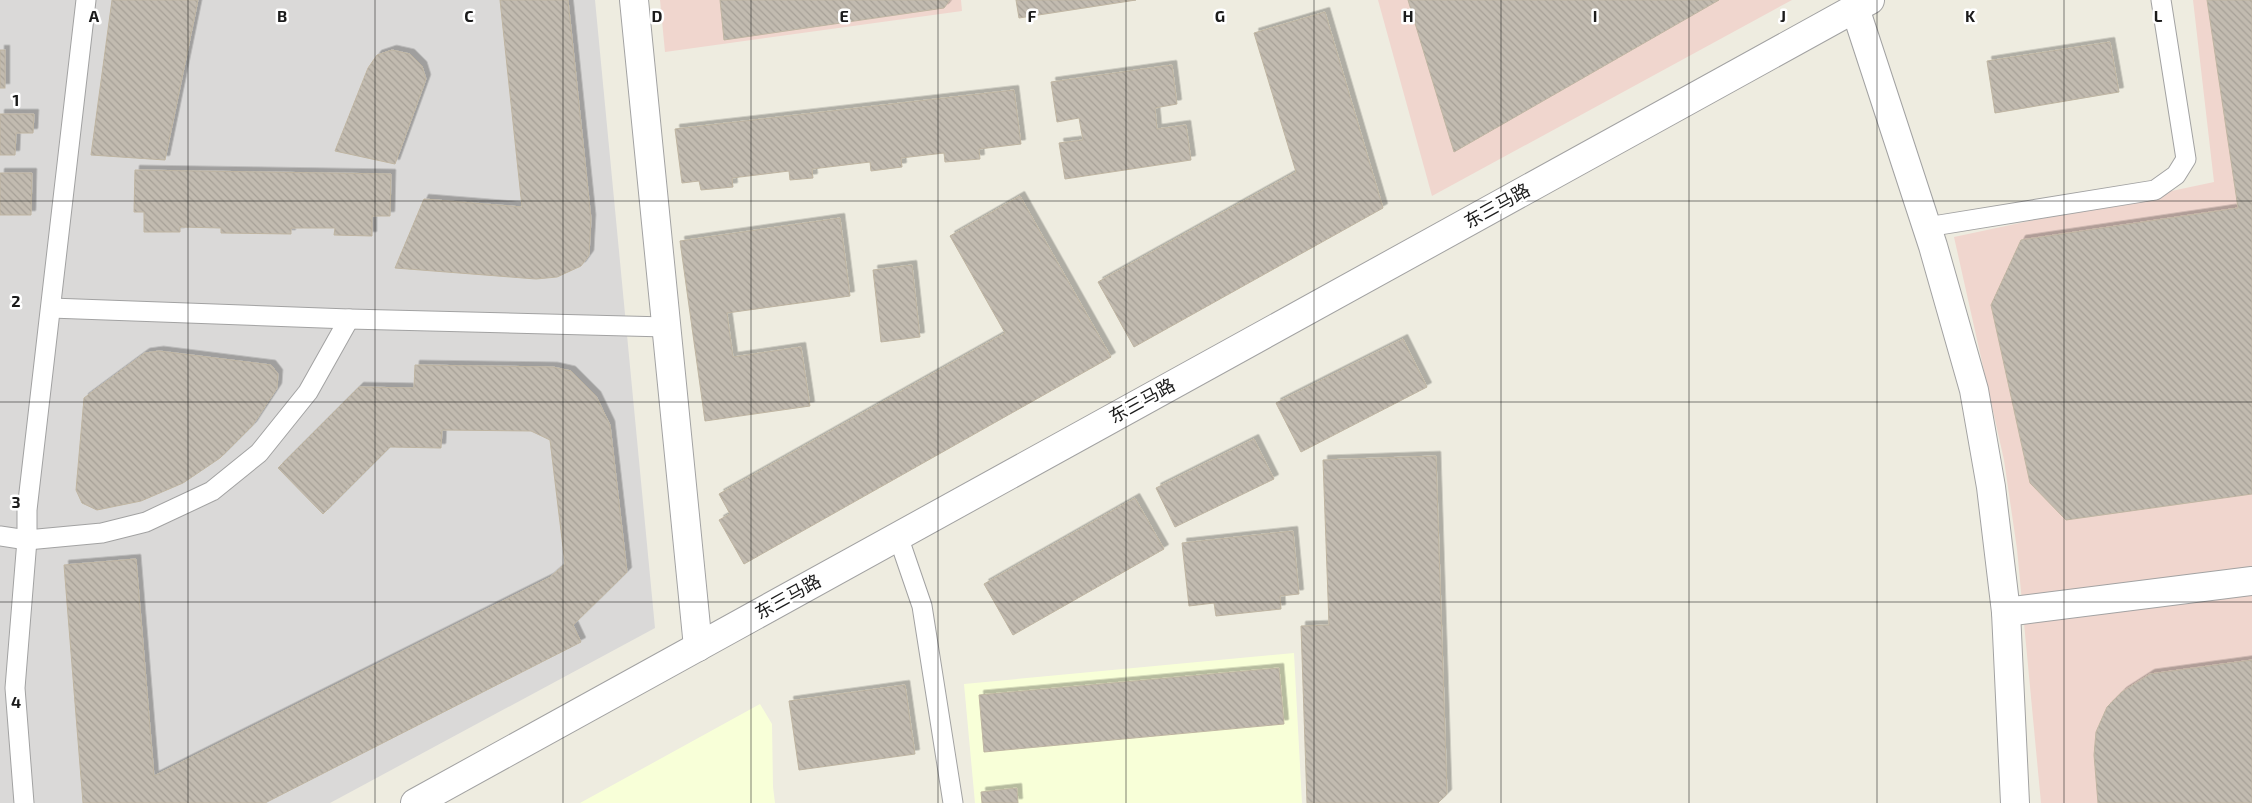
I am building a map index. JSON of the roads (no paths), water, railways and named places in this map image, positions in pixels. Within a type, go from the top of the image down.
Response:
[{"type":"street","points":[[634,0],[698,647]]},
{"type":"street","points":[[1862,4],[1974,390],[1991,487],[2006,612],[2015,803]]},
{"type":"street","name":"东三马路","points":[[415,803],[1862,4]]},
{"type":"street","points":[[2006,612],[2252,581]]},
{"type":"lane","points":[[24,803],[14,688],[27,540],[27,510],[86,0]]},
{"type":"lane","points":[[1927,227],[2155,190],[2176,175],[2186,159],[2161,0]]},
{"type":"lane","points":[[51,308],[666,328]]},
{"type":"lane","points":[[0,536],[27,540],[102,533],[146,522],[212,492],[260,453],[308,392],[349,319]]},
{"type":"lane","points":[[898,536],[922,606],[953,803]]}]
